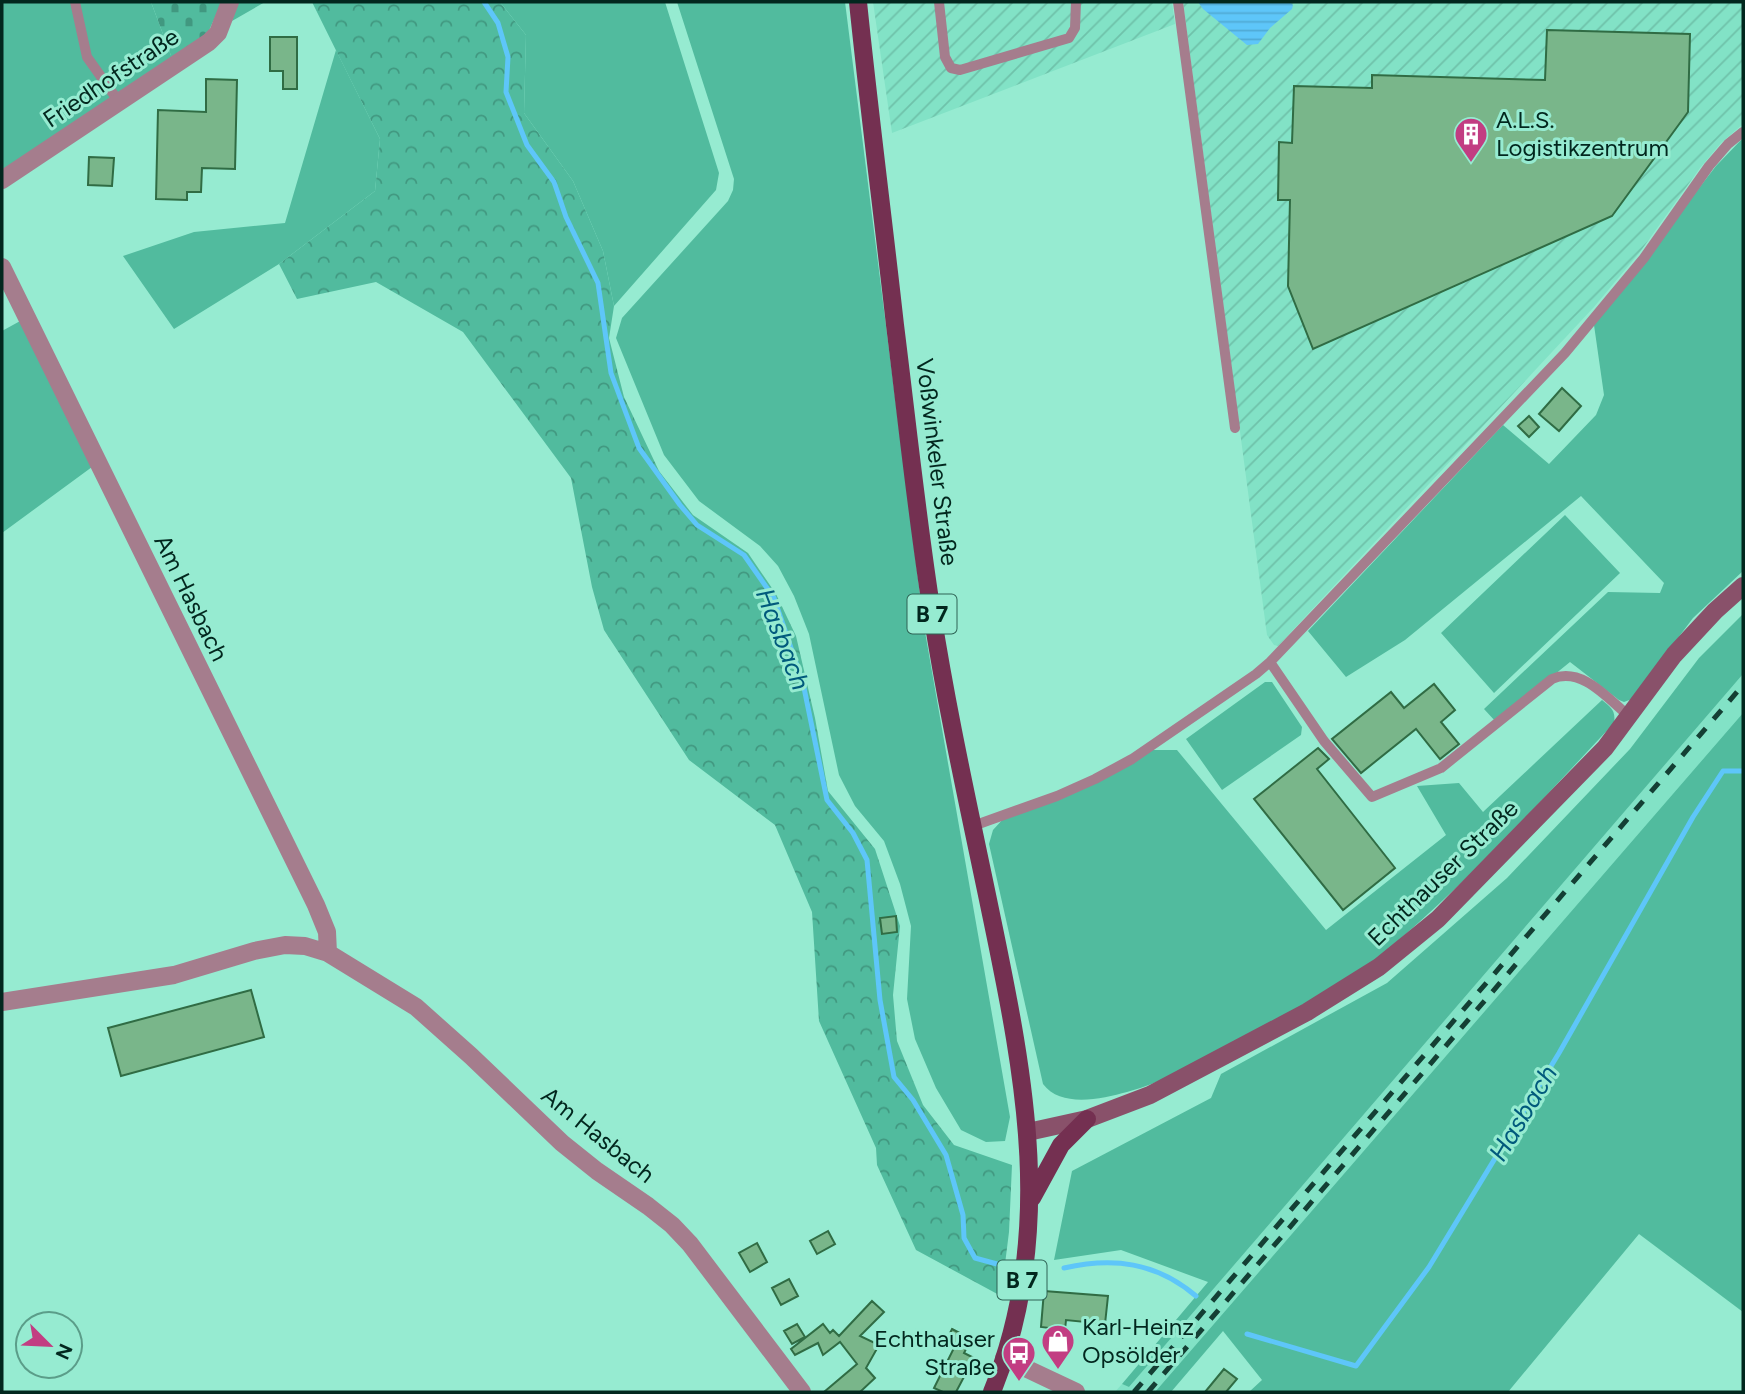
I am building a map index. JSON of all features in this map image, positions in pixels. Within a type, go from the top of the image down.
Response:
[{"type":"main road","name":"Voßwinkeler Straße","points":[[858,2],[904,401],[932,614],[1006,985],[1028,1132]]},
{"type":"main road","name":"Echthauser Straße","points":[[1028,1132],[1122,1108],[1175,1083],[1307,1012],[1379,967],[1438,919],[1605,748],[1674,655],[1715,611],[1743,586]]},
{"type":"main road","points":[[1031,1201],[1061,1145],[1087,1119]]},
{"type":"main road","name":"B 7","points":[[992,1392],[1004,1358],[1028,1249],[1031,1201],[1028,1132]]},
{"type":"street","name":"Friedhofstraße","points":[[2,180],[209,42],[218,33],[230,2]]},
{"type":"street","name":"Am Hasbach","points":[[2,267],[316,905],[327,932],[328,953]]},
{"type":"street","name":"Am Hasbach","points":[[2,1002],[174,975],[254,951],[285,945],[305,946],[328,953],[416,1007],[562,1143],[672,1225],[690,1244],[802,1392]]},
{"type":"street","points":[[1004,1358],[1076,1392]]},
{"type":"lane","points":[[75,2],[87,57],[119,102]]},
{"type":"lane","points":[[939,2],[945,57],[951,68],[960,70],[1069,38],[1075,28],[1076,2]]},
{"type":"lane","points":[[1178,2],[1235,428]]},
{"type":"lane","points":[[973,825],[1057,796],[1132,759],[1270,662],[1565,353],[1644,258],[1709,166],[1728,144],[1743,132]]},
{"type":"lane","points":[[1270,662],[1324,741],[1372,797],[1441,768],[1552,679],[1562,675],[1571,675],[1587,682],[1630,717]]},
{"type":"shaded area","points":[[873,2],[1172,2],[1175,24],[892,133]]},
{"type":"shaded area","points":[[1183,2],[1743,2],[1743,124],[1721,143],[1700,168],[1640,252],[1594,307],[1278,646],[1274,645],[1267,635]]},
{"type":"shaded area","points":[[1743,674],[1743,713],[1155,1392],[1115,1392],[1122,1384],[1129,1387]]},
{"type":"green space","points":[[2,2],[151,2],[173,61],[2,175]]},
{"type":"green space","points":[[151,2],[222,2],[206,37],[173,61]]},
{"type":"green space","points":[[238,2],[265,2],[232,21]]},
{"type":"green space","points":[[312,2],[500,2],[526,35],[524,113],[573,181],[603,251],[614,306],[609,338],[624,397],[659,471],[693,515],[748,553],[776,594],[796,636],[828,791],[875,849],[900,926],[893,995],[897,1041],[923,1105],[954,1145],[1012,1165],[1009,1232],[1001,1296],[916,1250],[877,1165],[876,1148],[819,1021],[812,912],[775,825],[689,760],[604,630],[592,587],[571,478],[463,332],[376,282],[297,299],[279,264],[375,191],[380,139]]},
{"type":"green space","points":[[500,2],[665,2],[719,173],[716,190],[614,306],[603,251],[573,181],[524,113],[526,35]]},
{"type":"green space","points":[[677,2],[845,2],[924,626],[1010,1117],[1005,1141],[986,1142],[961,1130],[936,1088],[915,1039],[907,999],[911,926],[900,884],[884,841],[855,806],[839,775],[809,634],[794,596],[778,566],[760,546],[699,501],[664,455],[616,338],[622,318],[728,201],[733,190],[734,179]]},
{"type":"green space","points":[[336,50],[380,139],[375,191],[279,264],[174,329],[123,256],[194,232],[285,223]]},
{"type":"green space","points":[[1743,138],[1743,571],[1693,618],[1632,699],[1624,702],[1619,700],[1570,662],[1496,722],[1484,709],[1608,592],[1660,593],[1664,583],[1581,496],[1405,640],[1346,677],[1308,631],[1503,425],[1549,464],[1596,415],[1604,395],[1594,325],[1716,166]]},
{"type":"green space","points":[[22,320],[92,467],[2,533],[2,331]]},
{"type":"green space","points":[[1565,515],[1620,573],[1494,693],[1441,633]]},
{"type":"green space","points":[[1743,614],[1743,674],[1129,1387],[1122,1384],[1208,1282],[1121,1250],[1054,1260],[1072,1171],[1211,1098],[1221,1074],[1387,983],[1507,878],[1630,749],[1699,658]]},
{"type":"green space","points":[[1265,682],[1272,682],[1302,727],[1301,735],[1222,790],[1186,739]]},
{"type":"green space","points":[[1602,700],[1612,710],[1614,723],[1472,873],[1363,969],[1326,993],[1179,1072],[1140,1088],[1082,1100],[1060,1096],[1043,1084],[989,844],[993,830],[1004,818],[1151,750],[1177,750],[1326,930],[1446,835],[1417,786],[1459,783],[1483,812]]},
{"type":"green space","points":[[1743,713],[1743,1312],[1639,1234],[1508,1392],[1249,1392],[1262,1380],[1223,1331],[1171,1392],[1155,1392]]},
{"type":"water","points":[[1198,2],[1293,5],[1258,44],[1247,45]]},
{"type":"building","name":"A.L.S. Logistikzentrum","points":[[1547,30],[1690,34],[1688,112],[1612,216],[1313,349],[1288,286],[1290,200],[1278,200],[1279,142],[1292,143],[1294,86],[1372,88],[1372,75],[1545,80]]},
{"type":"building","points":[[270,37],[297,37],[297,89],[283,89],[283,71],[270,71]]},
{"type":"building","points":[[206,79],[237,80],[235,169],[202,168],[201,192],[187,192],[187,200],[156,199],[158,110],[206,112]]},
{"type":"building","points":[[89,157],[114,158],[112,186],[88,185]]},
{"type":"building","points":[[1562,388],[1581,406],[1559,431],[1539,414]]},
{"type":"building","points":[[1529,416],[1539,427],[1529,437],[1518,426]]},
{"type":"building","points":[[1434,684],[1455,710],[1441,722],[1459,744],[1440,759],[1416,729],[1361,773],[1332,739],[1391,692],[1404,708]]},
{"type":"building","points":[[1318,748],[1329,759],[1317,769],[1395,868],[1343,910],[1254,799]]},
{"type":"building","points":[[896,916],[897,932],[882,934],[880,918]]},
{"type":"building","points":[[251,990],[264,1037],[121,1076],[108,1028]]},
{"type":"building","points":[[828,1231],[835,1244],[817,1254],[810,1241]]},
{"type":"building","points":[[757,1243],[767,1262],[750,1272],[739,1253]]},
{"type":"building","points":[[789,1279],[798,1296],[781,1305],[772,1288]]},
{"type":"building","points":[[1044,1291],[1108,1296],[1105,1324],[1066,1320],[1065,1330],[1041,1327]]},
{"type":"building","points":[[872,1301],[884,1312],[860,1336],[879,1345],[866,1368],[875,1378],[860,1392],[824,1392],[857,1364],[840,1342],[823,1355],[818,1343],[795,1355],[791,1349],[823,1324],[830,1333],[833,1330],[839,1336]]},
{"type":"building","points":[[797,1324],[805,1337],[792,1344],[784,1331]]},
{"type":"building","points":[[952,1329],[971,1339],[964,1353],[974,1358],[956,1392],[943,1392],[934,1388],[954,1348],[945,1343]]},
{"type":"building","points":[[1224,1369],[1237,1379],[1226,1392],[1205,1392]]},
{"type":"waterway","name":"Hasbach","points":[[484,2],[498,23],[508,57],[506,92],[527,145],[554,182],[566,217],[598,283],[611,373],[639,448],[697,525],[744,555],[774,598],[803,683],[827,800],[853,833],[867,860],[880,1000],[894,1077],[913,1100],[946,1155],[963,1215],[964,1238],[975,1258],[997,1264]]},
{"type":"waterway","name":"Hasbach","points":[[1247,1334],[1356,1366],[1429,1267],[1559,1053],[1693,817],[1723,771],[1743,771]]},
{"type":"waterway","name":"Hasbach","points":[[1064,1268],[1100,1263],[1133,1265],[1165,1276],[1196,1296]]},
{"type":"railway","points":[[1134,1392],[1743,685]]},
{"type":"railway","points":[[1148,1392],[1518,962]]},
{"type":"place","name":"A.L.S. Logistikzentrum","points":[[1471,164]]},
{"type":"place","name":"Karl-Heinz Opsölder","points":[[1058,1371]]},
{"type":"place","name":"Echthauser Straße","points":[[1019,1383]]}]
